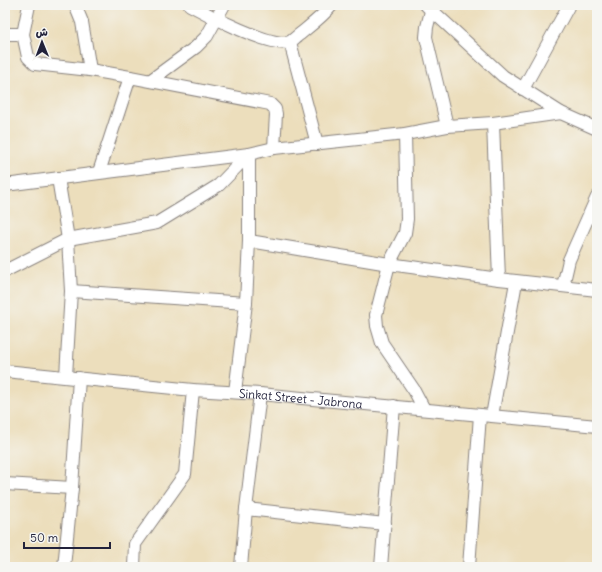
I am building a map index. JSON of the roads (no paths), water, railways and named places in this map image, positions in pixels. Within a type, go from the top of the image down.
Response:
[{"type":"street","points":[[29,5],[24,34],[28,57],[35,64],[90,70],[151,80],[270,104],[275,109],[276,114],[274,148]]},
{"type":"street","points":[[75,5],[82,22],[90,70]]},
{"type":"street","points":[[190,5],[216,19],[278,43],[290,42],[318,19],[332,5]]},
{"type":"street","points":[[151,80],[202,42],[207,36],[224,5]]},
{"type":"street","points":[[523,89],[569,5]]},
{"type":"street","points":[[428,8],[503,76],[561,113],[597,128]]},
{"type":"street","points":[[428,8],[426,37],[447,126]]},
{"type":"street","points":[[5,34],[24,34]]},
{"type":"street","points":[[290,42],[317,144]]},
{"type":"street","points":[[99,172],[130,77]]},
{"type":"street","points":[[5,185],[249,154],[274,148],[405,134],[447,126],[493,123],[561,113]]},
{"type":"street","points":[[493,123],[499,279]]},
{"type":"street","points":[[405,134],[407,219],[405,233],[389,264],[376,315],[377,326],[382,343],[414,390],[424,409]]},
{"type":"street","points":[[5,271],[68,239],[157,223],[219,185],[249,154]]},
{"type":"street","points":[[235,392],[246,303],[249,241],[249,154]]},
{"type":"street","points":[[58,178],[68,239],[71,291],[66,376]]},
{"type":"street","points":[[562,286],[569,260],[597,197]]},
{"type":"street","points":[[249,241],[389,264],[516,282],[597,290]]},
{"type":"street","points":[[492,416],[516,282]]},
{"type":"street","points":[[71,291],[246,303]]},
{"type":"street","name":"Sinkat Street - Jabrona","points":[[5,370],[193,390],[260,394],[597,426]]},
{"type":"street","points":[[64,567],[72,488],[79,378]]},
{"type":"street","points":[[134,567],[136,544],[185,474],[193,390]]},
{"type":"street","points":[[241,567],[246,509],[260,394]]},
{"type":"street","points":[[387,567],[381,567],[394,406]]},
{"type":"street","points":[[469,567],[480,415]]},
{"type":"street","points":[[5,484],[72,488]]},
{"type":"street","points":[[246,509],[385,524]]}]
